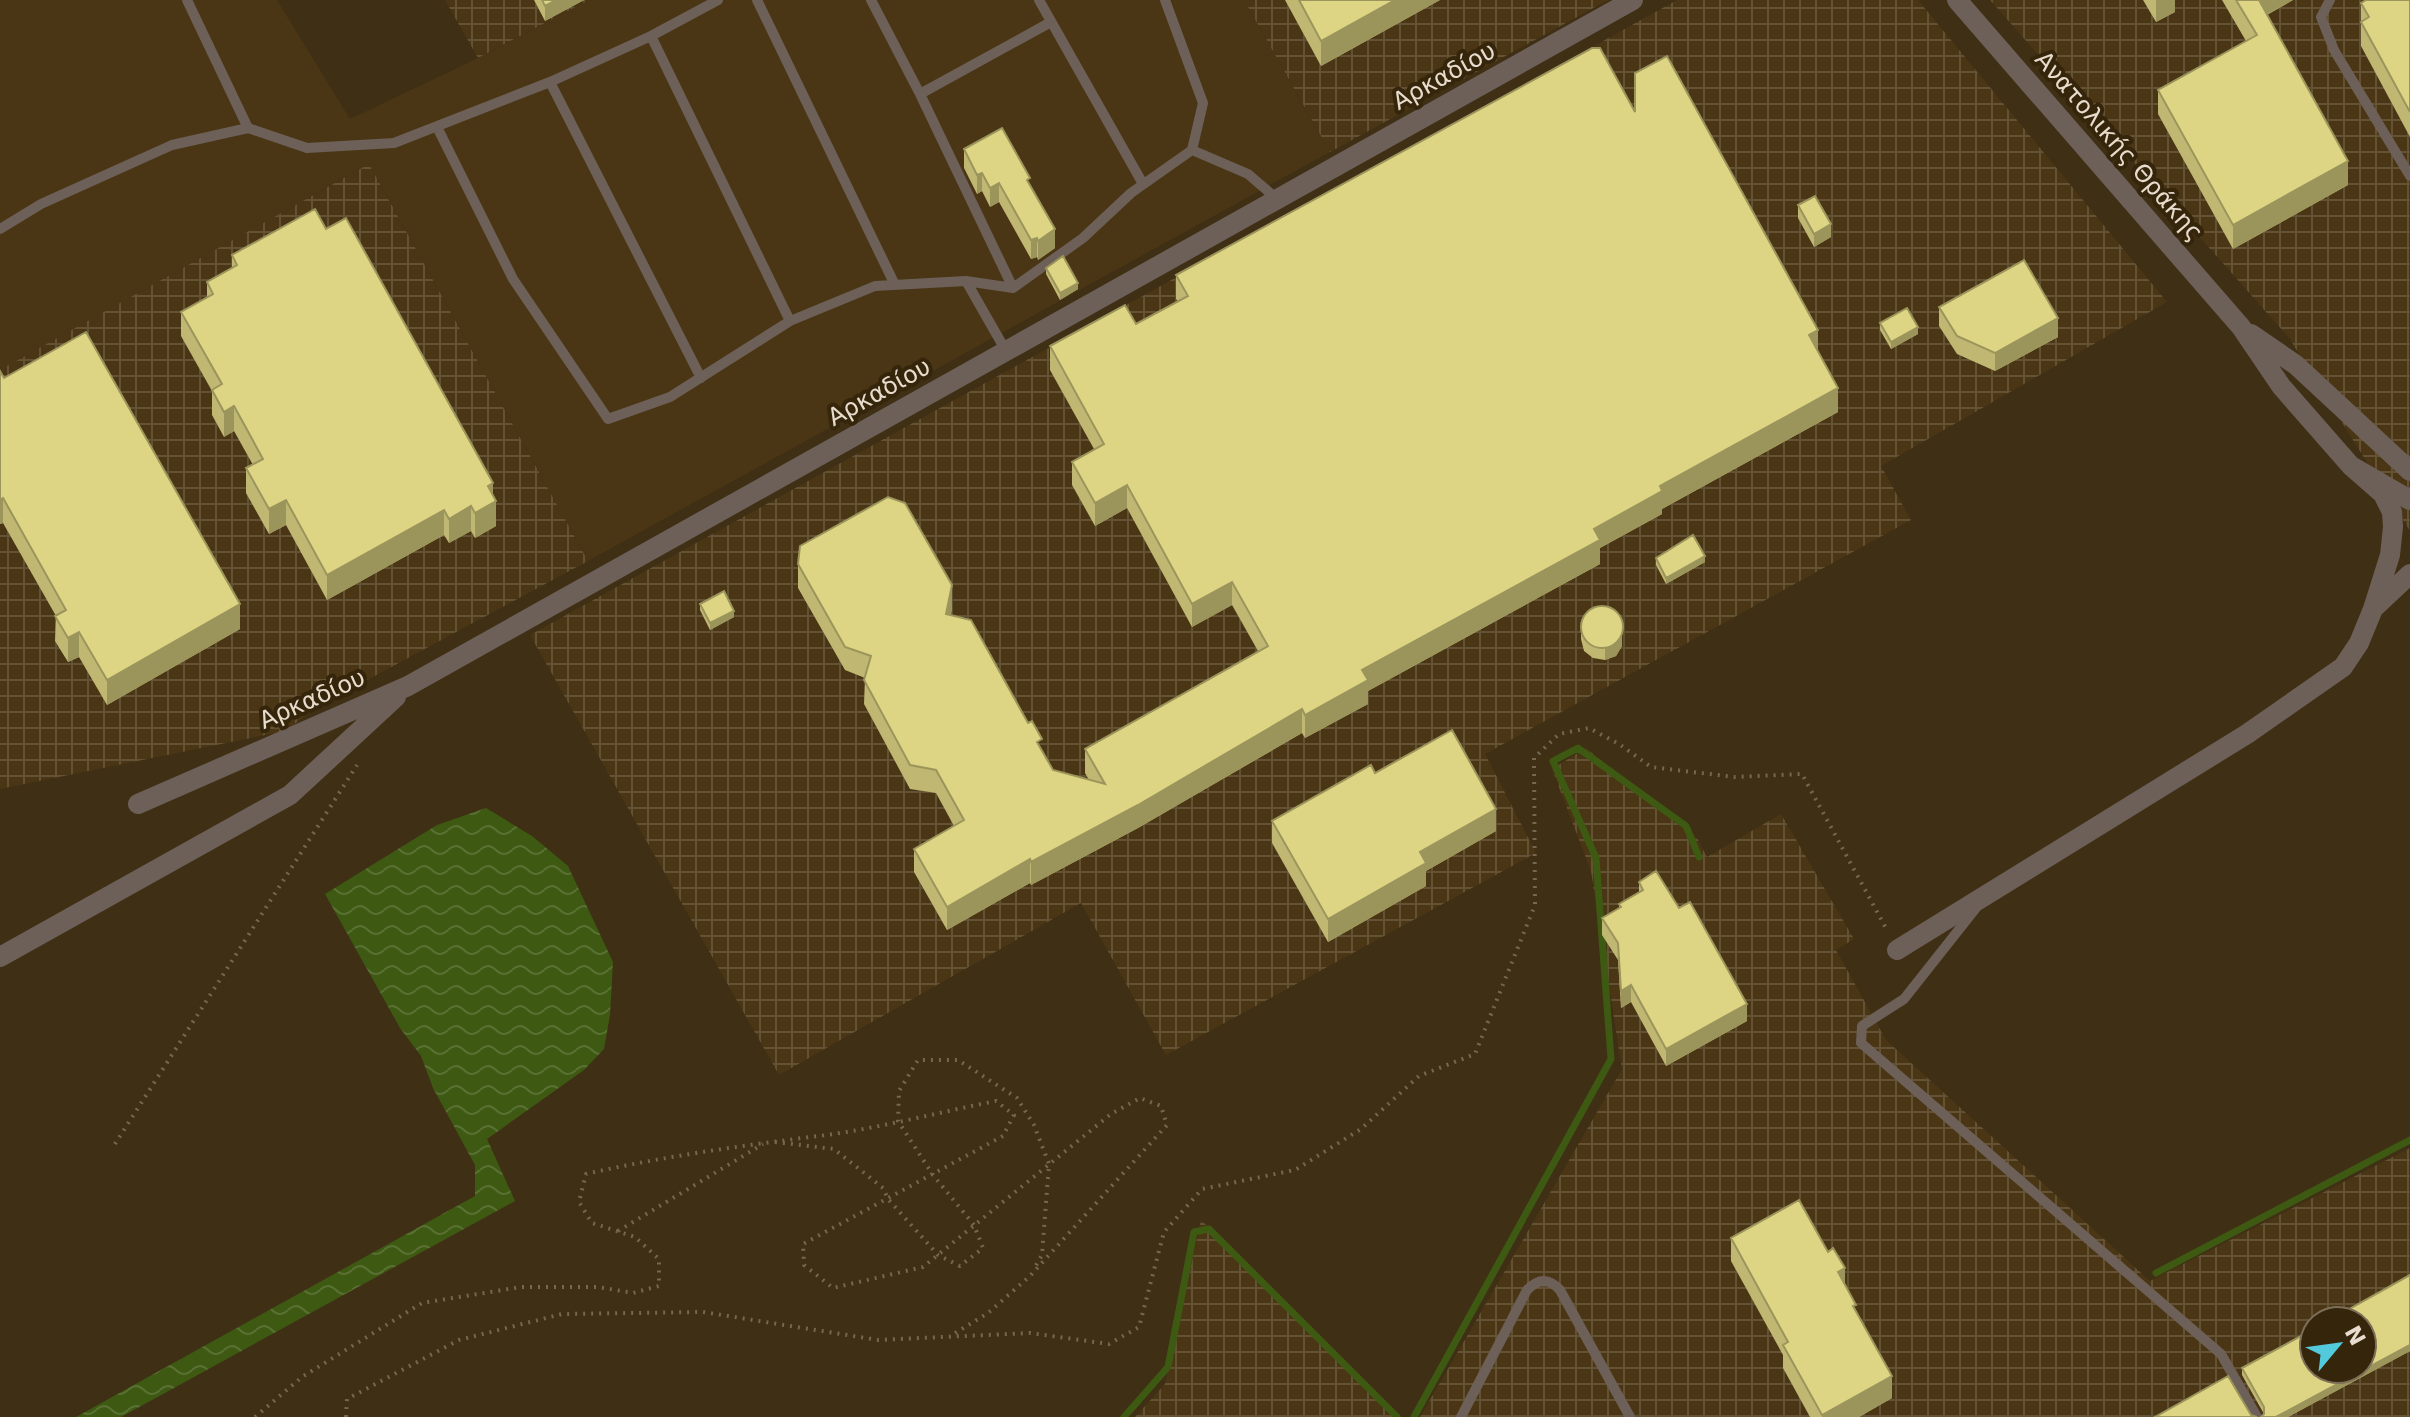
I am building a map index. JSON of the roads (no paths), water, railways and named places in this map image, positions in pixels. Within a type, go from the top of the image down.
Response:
[{"type":"street","name":"Αρκαδίου","points":[[138,804],[408,686],[1633,0]]},
{"type":"street","name":"Ανατολικής Θράκης","points":[[1957,0],[2241,327],[2281,386],[2351,466],[2410,500]]},
{"type":"street","name":"Ανατολικής Θράκης","points":[[2241,327],[2296,365],[2410,471]]},
{"type":"street","points":[[1897,950],[2247,734],[2343,667],[2359,643],[2373,609],[2390,555],[2393,527],[2392,512],[2383,494],[2351,466]]},
{"type":"street","points":[[2390,555],[2410,525]]},
{"type":"street","points":[[2373,609],[2410,574]]},
{"type":"street","points":[[0,957],[290,795],[408,686]]},
{"type":"lane","points":[[187,0],[248,128]]},
{"type":"lane","points":[[0,229],[41,204],[172,145],[248,128],[307,148],[394,143],[550,82],[651,36],[718,0]]},
{"type":"lane","points":[[757,0],[895,285]]},
{"type":"lane","points":[[871,0],[1013,288]]},
{"type":"lane","points":[[1039,0],[1143,184]]},
{"type":"lane","points":[[437,127],[513,279],[608,419],[670,397],[790,321],[875,286],[966,281],[1013,288],[1083,238],[1143,184],[1192,150],[1203,103],[1165,0]]},
{"type":"lane","points":[[2330,0],[2321,17],[2334,50],[2410,176]]},
{"type":"lane","points":[[920,94],[1051,22]]},
{"type":"lane","points":[[651,36],[790,321]]},
{"type":"lane","points":[[550,82],[701,378]]},
{"type":"lane","points":[[1192,150],[1248,174],[1277,199]]},
{"type":"lane","points":[[966,281],[1006,351]]},
{"type":"lane","points":[[1987,894],[1904,999],[1862,1026],[1861,1043],[2221,1354],[2257,1417]]},
{"type":"lane","points":[[1461,1417],[1527,1290],[1534,1283],[1544,1280],[1554,1282],[1560,1290],[1630,1417]]},
{"type":"water","points":[[486,808],[532,836],[568,866],[613,962],[610,1015],[604,1049],[584,1070],[487,1139],[515,1201],[121,1417],[76,1417],[475,1196],[475,1165],[433,1088],[421,1056],[400,1028],[325,894],[437,825]]},
{"type":"waterway","points":[[1414,1417],[1611,1059],[1596,858],[1553,761],[1578,748],[1686,826],[1699,857]]},
{"type":"waterway","points":[[2156,1273],[2410,1140]]},
{"type":"waterway","points":[[1124,1417],[1168,1367],[1194,1232],[1209,1229],[1397,1417]]}]
